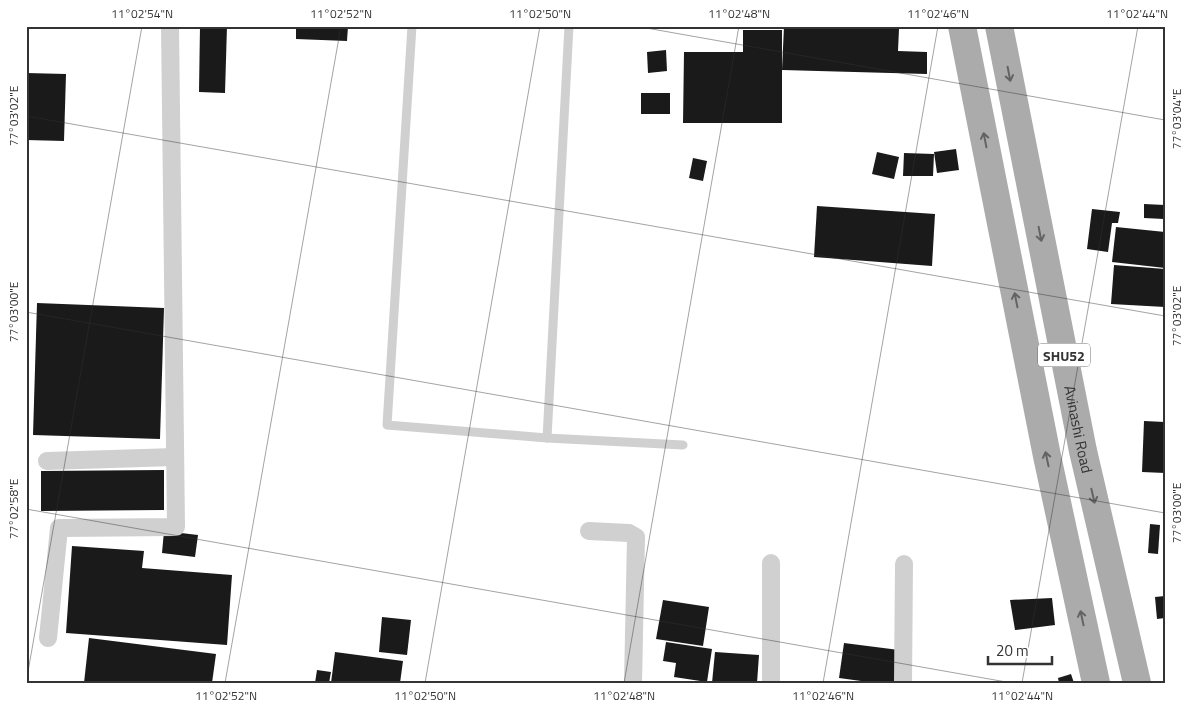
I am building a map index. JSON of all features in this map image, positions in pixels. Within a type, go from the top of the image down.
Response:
[{"type":"main road","name":"SHU52","points":[[962,26],[1046,456],[1096,683]]},
{"type":"main road","name":"Avinashi Road","points":[[1000,26],[1083,451],[1137,683]]},
{"type":"street","points":[[48,638],[59,528],[176,527],[170,26]]},
{"type":"street","points":[[47,461],[175,457]]},
{"type":"street","points":[[589,531],[629,532],[636,537],[633,683]]},
{"type":"street","points":[[771,564],[771,683]]},
{"type":"street","points":[[903,683],[904,564]]},
{"type":"lane","points":[[412,26],[386,425],[547,438],[683,445]]},
{"type":"lane","points":[[547,438],[569,26]]},
{"type":"building","points":[[200,26],[227,26],[225,93],[199,92]]},
{"type":"building","points":[[296,26],[348,26],[347,41],[296,39]]},
{"type":"building","points":[[784,26],[899,29],[898,51],[927,52],[927,74],[782,70]]},
{"type":"building","points":[[743,30],[782,30],[782,123],[683,123],[684,52],[743,52]]},
{"type":"building","points":[[666,50],[667,71],[648,73],[647,52]]},
{"type":"building","points":[[26,73],[66,74],[64,141],[26,140]]},
{"type":"building","points":[[641,93],[670,93],[670,114],[641,114]]},
{"type":"building","points":[[956,149],[959,170],[937,173],[934,152]]},
{"type":"building","points":[[877,152],[899,157],[894,179],[872,174]]},
{"type":"building","points":[[904,153],[934,154],[933,176],[903,176]]},
{"type":"building","points":[[693,158],[707,161],[703,181],[689,178]]},
{"type":"building","points":[[1144,204],[1165,205],[1164,219],[1144,218]]},
{"type":"building","points":[[817,206],[935,214],[932,266],[814,257]]},
{"type":"building","points":[[1092,209],[1120,212],[1118,223],[1112,223],[1108,252],[1087,249]]},
{"type":"building","points":[[1116,227],[1165,232],[1165,268],[1112,262]]},
{"type":"building","points":[[1114,265],[1165,269],[1165,307],[1111,304]]},
{"type":"building","points":[[37,303],[164,308],[160,439],[33,435]]},
{"type":"building","points":[[1144,421],[1165,422],[1165,473],[1142,472]]},
{"type":"building","points":[[164,470],[164,510],[41,511],[41,471]]},
{"type":"building","points":[[1150,524],[1160,525],[1158,554],[1148,553]]},
{"type":"building","points":[[164,531],[198,535],[195,557],[162,553]]},
{"type":"building","points":[[72,546],[144,551],[142,568],[232,575],[227,645],[66,633]]},
{"type":"building","points":[[1165,596],[1165,618],[1157,619],[1155,597]]},
{"type":"building","points":[[1052,598],[1055,625],[1015,630],[1010,600]]},
{"type":"building","points":[[663,600],[709,607],[703,646],[656,639]]},
{"type":"building","points":[[382,617],[411,620],[407,655],[379,652]]},
{"type":"building","points":[[89,638],[216,654],[212,683],[84,683]]},
{"type":"building","points":[[666,642],[712,649],[707,682],[674,677],[676,663],[663,661]]},
{"type":"building","points":[[844,643],[899,650],[894,683],[876,683],[839,678]]},
{"type":"building","points":[[335,652],[403,661],[400,683],[331,683]]},
{"type":"building","points":[[715,652],[759,655],[757,683],[712,683]]},
{"type":"building","points":[[317,670],[331,672],[329,683],[315,683]]},
{"type":"building","points":[[1071,674],[1074,683],[1059,683],[1058,678]]}]
